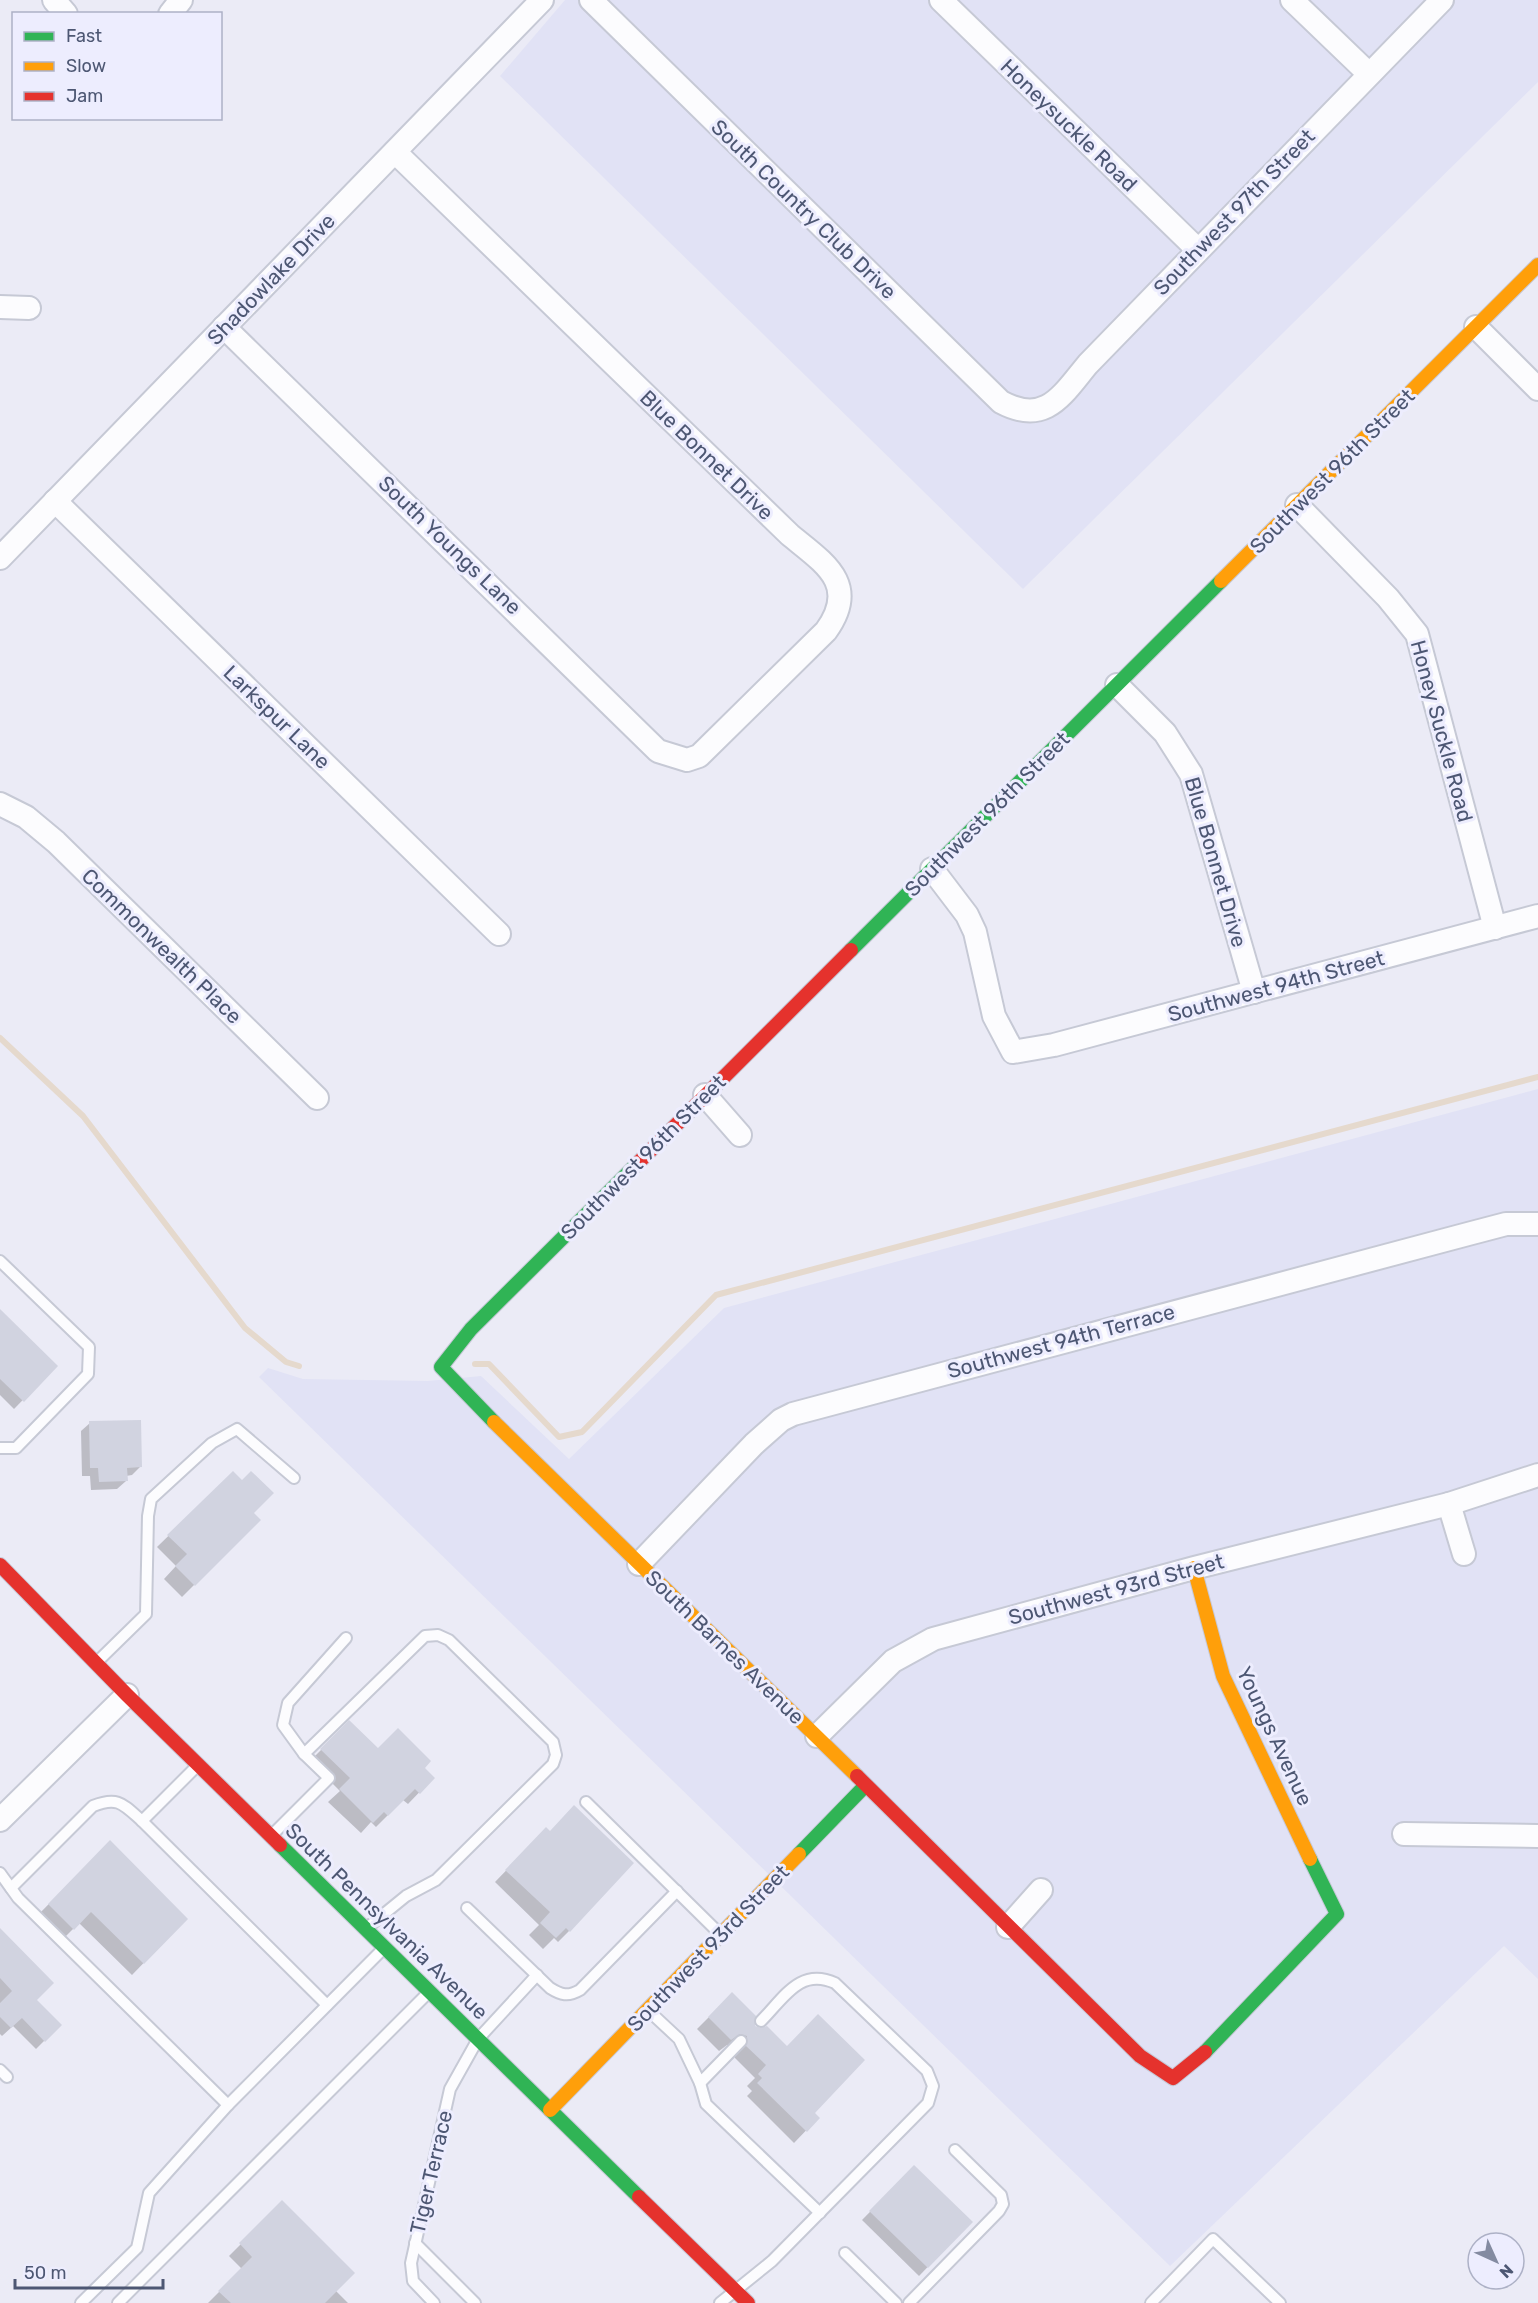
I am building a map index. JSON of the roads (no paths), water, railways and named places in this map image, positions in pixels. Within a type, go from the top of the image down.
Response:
[{"type":"street","points":[[54,0],[64,12]]},
{"type":"street","points":[[172,12],[181,0]]},
{"type":"street","name":"Shadowlake Drive","points":[[0,558],[542,0]]},
{"type":"street","name":"South Country Club Drive","points":[[591,0],[1001,402],[1022,411]]},
{"type":"street","name":"Honeysuckle Road","points":[[941,0],[1197,249]]},
{"type":"street","points":[[1292,0],[1369,74]]},
{"type":"street","name":"Southwest 97th Street","points":[[1022,411],[1046,408],[1055,403],[1088,364],[1197,249],[1442,0]]},
{"type":"street","name":"Blue Bonnet Drive","points":[[394,152],[834,576],[841,595],[840,606],[826,631],[753,700],[708,749],[694,758],[679,759]]},
{"type":"street","name":"Southwest 96th Street","points":[[441,1367],[471,1329],[1538,266]]},
{"type":"street","points":[[0,307],[29,308]]},
{"type":"street","name":"South Youngs Lane","points":[[224,327],[610,700],[658,751],[679,759]]},
{"type":"street","points":[[1476,327],[1538,389]]},
{"type":"street","name":"Larkspur Lane","points":[[55,501],[499,934]]},
{"type":"street","name":"Honey Suckle Road","points":[[1297,505],[1388,598],[1417,634],[1495,928]]},
{"type":"street","name":"Blue Bonnet Drive","points":[[1117,685],[1165,734],[1191,774],[1254,992]]},
{"type":"street","name":"Commonwealth Place","points":[[0,804],[26,817],[56,842],[317,1098]]},
{"type":"street","name":"Southwest 94th Street","points":[[932,869],[967,915],[975,932],[994,1016],[1013,1052],[1054,1045],[1538,916]]},
{"type":"street","points":[[705,1095],[741,1135]]},
{"type":"street","name":"Southwest 94th Terrace","points":[[639,1564],[754,1444],[781,1420],[793,1414],[1506,1224],[1538,1224]]},
{"type":"street","name":"South Barnes Avenue","points":[[441,1367],[470,1399],[817,1736],[1140,2056],[1173,2078]]},
{"type":"street","name":"Southwest 93rd Street","points":[[817,1736],[885,1668],[904,1653],[921,1644],[1047,1607],[1194,1568],[1449,1504],[1538,1475]]},
{"type":"street","points":[[1449,1504],[1464,1554]]},
{"type":"street","name":"South Pennsylvania Avenue","points":[[0,1565],[127,1695],[748,2303]]},
{"type":"street","name":"Youngs Avenue","points":[[1173,2078],[1205,2052],[1337,1914],[1223,1677],[1194,1568]]},
{"type":"street","points":[[0,1820],[127,1695]]},
{"type":"street","name":"Southwest 93rd Street","points":[[550,2110],[865,1786]]},
{"type":"street","points":[[1404,1834],[1538,1836]]},
{"type":"street","points":[[1008,1927],[1041,1890]]},
{"type":"lane","points":[[0,1261],[88,1347],[88,1374],[15,1448],[0,1448]]},
{"type":"lane","points":[[96,1663],[146,1614],[148,1516],[151,1499],[212,1443],[237,1429],[294,1478]]},
{"type":"lane","points":[[304,1754],[425,1636],[438,1635],[449,1640],[553,1742],[556,1755],[553,1764],[436,1880],[406,1896],[365,1929]]},
{"type":"lane","points":[[271,1836],[328,1778],[304,1754],[283,1725],[288,1703],[346,1638]]},
{"type":"lane","points":[[142,1821],[198,1764]]},
{"type":"lane","points":[[11,1888],[93,1806],[107,1800],[122,1803],[327,2005]]},
{"type":"lane","points":[[586,1802],[721,1935]]},
{"type":"lane","points":[[0,1874],[11,1888],[228,2105]]},
{"type":"lane","points":[[467,1908],[537,1975],[560,1994],[572,1995],[580,1990],[677,1891]]},
{"type":"lane","points":[[81,2303],[137,2248],[149,2193],[228,2105],[384,1947]]},
{"type":"lane","name":"Tiger Terrace","points":[[434,2303],[413,2281],[410,2273],[450,2089],[478,2039],[537,1975]]},
{"type":"lane","points":[[720,2303],[772,2261],[928,2103],[933,2086],[932,2078],[836,1983],[826,1978],[815,1977],[801,1980],[761,2021]]},
{"type":"lane","points":[[118,2303],[429,1992]]},
{"type":"lane","points":[[648,2011],[679,2039],[700,2083],[706,2104],[820,2213]]},
{"type":"lane","points":[[700,2083],[741,2041]]},
{"type":"lane","points":[[909,2303],[999,2211],[1003,2204],[1001,2195],[954,2150]]},
{"type":"lane","points":[[1151,2303],[1213,2239],[1280,2303]]},
{"type":"lane","points":[[415,2242],[475,2303]]},
{"type":"lane","points":[[845,2253],[896,2303]]},
{"type":"waterway","points":[[0,1038],[83,1116],[245,1328],[286,1362],[299,1366]]},
{"type":"waterway","points":[[475,1364],[489,1364],[559,1437],[582,1432],[716,1295],[1538,1077]]}]
